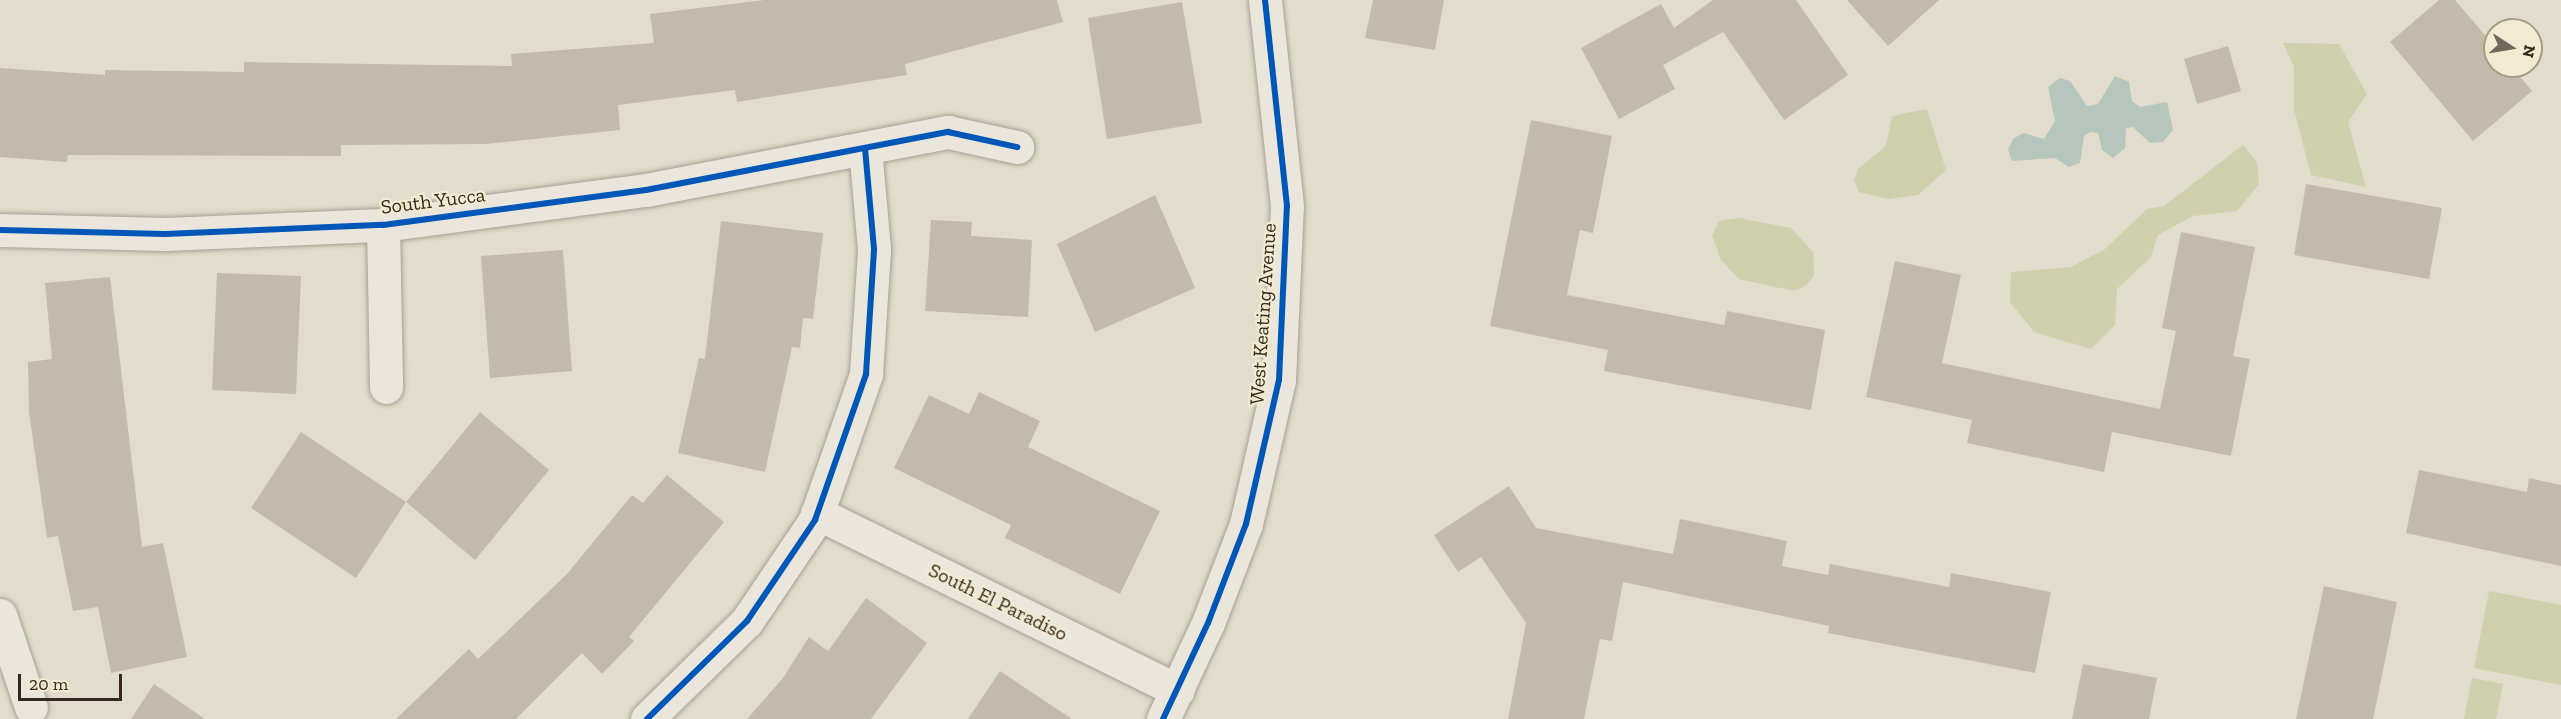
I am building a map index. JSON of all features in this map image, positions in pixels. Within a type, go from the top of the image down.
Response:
[{"type":"street","name":"West Keating Avenue","points":[[1170,705],[1246,524],[1279,380],[1287,206],[1284,138],[1265,0]]},
{"type":"street","name":"South Yucca","points":[[0,230],[165,234],[382,225],[646,190],[948,132],[1017,147]]},
{"type":"street","points":[[648,719],[747,621],[817,513],[866,374],[874,249],[865,149]]},
{"type":"street","points":[[382,225],[386,387]]},
{"type":"street","name":"South El Paradiso","points":[[817,513],[1170,705]]},
{"type":"street","points":[[0,615],[31,706]]},
{"type":"green space","points":[[2283,43],[2339,44],[2367,94],[2348,122],[2366,187],[2311,175],[2294,109],[2294,67]]},
{"type":"green space","points":[[1927,109],[1946,170],[1918,195],[1888,199],[1859,192],[1854,180],[1858,169],[1886,146],[1892,116]]},
{"type":"green space","points":[[2243,145],[2257,162],[2259,184],[2237,211],[2193,216],[2158,235],[2151,257],[2117,289],[2115,325],[2091,349],[2034,332],[2010,302],[2011,272],[2071,267],[2105,249],[2147,209],[2164,206]]},
{"type":"green space","points":[[1739,218],[1791,228],[1813,252],[1814,275],[1807,285],[1794,291],[1739,279],[1721,260],[1712,235],[1719,221]]},
{"type":"green space","points":[[2489,591],[2561,605],[2561,685],[2474,668]]},
{"type":"green space","points":[[2472,678],[2503,684],[2496,719],[2464,719]]},
{"type":"shaded area","points":[[2115,76],[2129,82],[2132,101],[2140,107],[2167,102],[2173,130],[2163,142],[2150,143],[2133,127],[2126,128],[2125,148],[2113,158],[2102,150],[2098,133],[2090,132],[2084,136],[2080,163],[2069,167],[2055,158],[2012,161],[2008,149],[2014,138],[2024,133],[2044,139],[2055,121],[2048,87],[2060,78],[2070,81],[2087,106],[2098,104]]},
{"type":"building","points":[[764,0],[1057,0],[1063,22],[905,64],[907,75],[737,102],[735,90],[618,105],[620,130],[486,144],[341,145],[341,156],[68,155],[67,162],[0,157],[0,68],[105,75],[105,70],[244,72],[244,62],[512,66],[511,54],[654,43],[650,14]]},
{"type":"building","points":[[1373,0],[1444,0],[1435,50],[1365,38]]},
{"type":"building","points":[[1713,0],[1796,0],[1848,75],[1784,120],[1723,32],[1663,65],[1675,89],[1619,119],[1581,48],[1661,4],[1674,28]]},
{"type":"building","points":[[1847,0],[1939,0],[1888,46]]},
{"type":"building","points":[[2439,0],[2455,0],[2483,33],[2483,78],[2521,78],[2532,91],[2473,141],[2390,42]]},
{"type":"building","points":[[1182,2],[1202,123],[1107,139],[1088,18]]},
{"type":"building","points":[[2228,46],[2241,91],[2197,104],[2184,59]]},
{"type":"building","points":[[1531,120],[1612,136],[1593,233],[1580,230],[1567,295],[1724,325],[1727,311],[1825,330],[1811,410],[1604,371],[1608,350],[1490,326]]},
{"type":"building","points":[[2306,184],[2442,208],[2429,279],[2294,255]]},
{"type":"building","points":[[1155,195],[1195,288],[1095,332],[1057,244]]},
{"type":"building","points":[[931,220],[972,222],[971,236],[1032,240],[1028,317],[925,311]]},
{"type":"building","points":[[721,221],[823,233],[813,319],[803,318],[800,348],[792,347],[765,472],[678,453],[699,358],[705,359]]},
{"type":"building","points":[[2181,232],[2255,247],[2233,356],[2250,359],[2231,456],[2112,432],[2104,472],[1967,443],[1972,420],[1866,397],[1895,261],[1961,275],[1942,363],[2160,409],[2176,331],[2162,328]]},
{"type":"building","points":[[563,250],[572,371],[490,378],[481,256]]},
{"type":"building","points":[[217,273],[301,276],[296,394],[212,390]]},
{"type":"building","points":[[110,277],[142,547],[163,543],[187,657],[111,673],[98,607],[73,611],[58,536],[47,538],[29,412],[28,362],[52,359],[45,283]]},
{"type":"building","points":[[979,392],[1040,421],[1028,447],[1160,511],[1120,594],[1005,538],[1011,525],[894,468],[929,395],[969,414]]},
{"type":"building","points":[[480,412],[549,470],[475,560],[406,502]]},
{"type":"building","points":[[301,432],[406,502],[356,578],[251,508]]},
{"type":"building","points":[[2419,470],[2527,492],[2529,478],[2561,485],[2561,566],[2406,533]]},
{"type":"building","points":[[667,475],[724,522],[629,637],[634,641],[602,674],[582,653],[516,719],[396,719],[469,649],[478,659],[567,574],[632,495],[643,503]]},
{"type":"building","points":[[1509,486],[1536,528],[1673,554],[1680,519],[1787,541],[1782,566],[1828,575],[1830,564],[1949,587],[1951,573],[2051,592],[2035,673],[1828,633],[1829,626],[1623,582],[1612,641],[1600,639],[1584,719],[1508,719],[1526,623],[1481,557],[1458,572],[1434,535]]},
{"type":"building","points":[[2324,586],[2397,602],[2373,719],[2296,719]]},
{"type":"building","points":[[866,598],[927,643],[871,719],[747,719],[783,678],[809,637],[828,651]]},
{"type":"building","points":[[2083,664],[2157,678],[2149,719],[2072,719]]},
{"type":"building","points":[[1000,671],[1072,719],[968,719]]},
{"type":"building","points":[[154,684],[205,719],[131,719]]},
{"type":"cycle path","points":[[1163,719],[1208,623],[1246,524],[1279,380],[1287,206],[1265,0]]},
{"type":"cycle path","points":[[0,230],[165,234],[383,225],[646,190],[948,132],[1017,147]]},
{"type":"cycle path","points":[[647,719],[747,621],[815,520],[866,374],[874,249],[865,149]]}]
